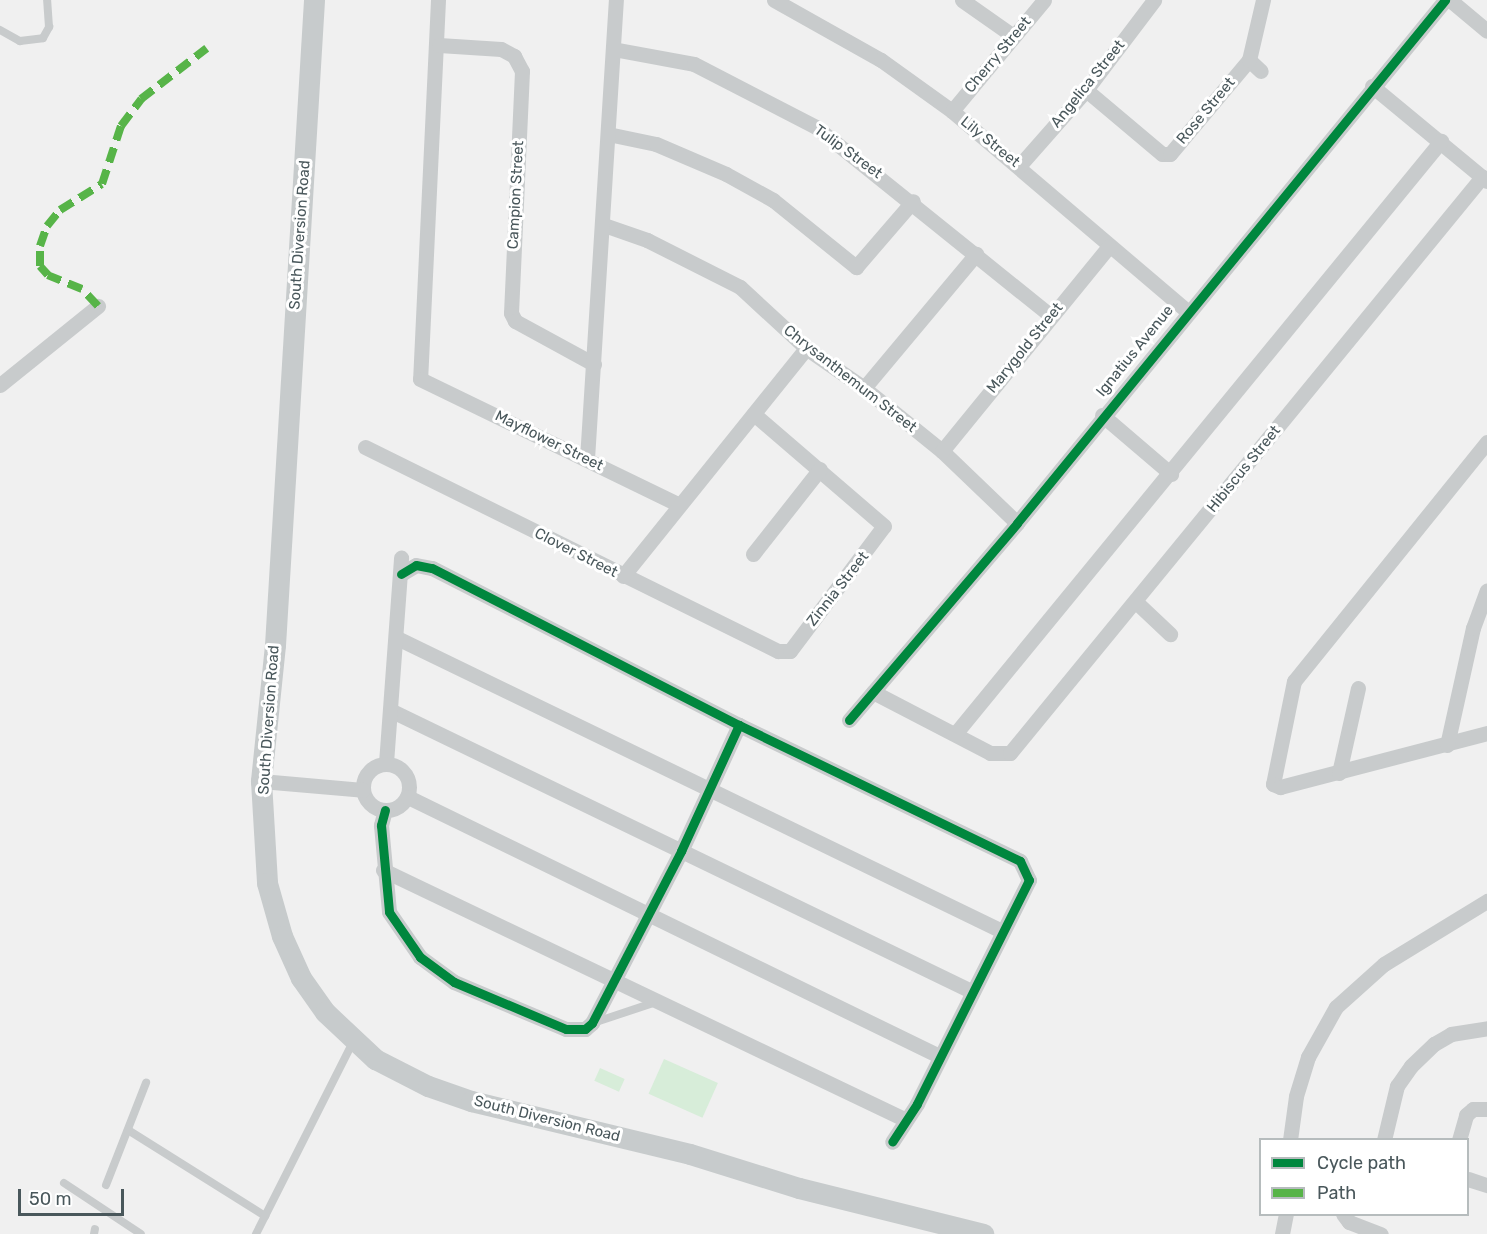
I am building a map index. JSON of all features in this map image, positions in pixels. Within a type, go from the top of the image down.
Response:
[{"type":"main road","name":"South Diversion Road","points":[[314,0],[275,645],[261,781],[267,883],[282,936],[310,993],[375,1059],[399,1073],[471,1101],[690,1154],[799,1188],[983,1234]]},
{"type":"street","points":[[438,0],[439,45]]},
{"type":"street","points":[[587,459],[604,225],[616,0]]},
{"type":"street","name":"Lily Street","points":[[774,0],[881,60],[952,111],[1187,310]]},
{"type":"street","points":[[962,0],[1013,36]]},
{"type":"street","name":"Cherry Street","points":[[952,111],[1044,0]]},
{"type":"street","name":"Angelica Street","points":[[1019,166],[1086,90],[1154,0]]},
{"type":"street","name":"Rose Street","points":[[1086,90],[1168,155],[1249,60],[1263,0]]},
{"type":"street","name":"Ignatius Avenue","points":[[849,720],[1017,523],[1187,310],[1445,0]]},
{"type":"street","points":[[1450,0],[1487,31]]},
{"type":"street","name":"Campion Street","points":[[439,45],[501,49],[514,56],[522,71],[511,313],[515,321],[594,364]]},
{"type":"street","name":"Mayflower Street","points":[[439,45],[420,379],[678,504]]},
{"type":"street","name":"Tulip Street","points":[[613,49],[694,64],[816,128],[913,201],[1051,316]]},
{"type":"street","points":[[1249,60],[1262,71]]},
{"type":"street","points":[[1372,86],[1484,179]]},
{"type":"street","points":[[608,135],[656,144],[726,174],[782,207],[856,267],[913,201]]},
{"type":"street","points":[[873,692],[955,734],[1172,474],[1441,141]]},
{"type":"street","name":"Hibiscus Street","points":[[955,734],[1001,755],[1010,753],[1484,179]]},
{"type":"street","name":"Chrysanthemum Street","points":[[604,225],[723,275],[806,348],[864,388],[942,451],[1017,523]]},
{"type":"street","name":"Marygold Street","points":[[942,451],[1109,246]]},
{"type":"street","points":[[864,388],[976,254]]},
{"type":"street","points":[[0,385],[98,306]]},
{"type":"street","points":[[622,576],[806,348]]},
{"type":"street","points":[[753,414],[820,469],[753,554]]},
{"type":"street","points":[[1102,415],[1172,474]]},
{"type":"street","points":[[1487,442],[1294,681],[1273,784],[1280,788],[1487,733]]},
{"type":"street","name":"Clover Street","points":[[365,447],[622,576],[778,651],[790,651]]},
{"type":"street","name":"Zinnia Street","points":[[790,651],[884,526],[820,469]]},
{"type":"street","points":[[386,763],[392,711],[401,566],[416,565],[432,568],[739,725],[1020,861],[1029,880],[916,1104],[904,1119],[892,1143]]},
{"type":"street","points":[[1447,745],[1473,628],[1487,590]]},
{"type":"street","points":[[1136,602],[1170,634]]},
{"type":"street","points":[[397,638],[1002,931]]},
{"type":"street","points":[[1339,773],[1358,688]]},
{"type":"street","points":[[392,711],[973,992]]},
{"type":"street","points":[[385,810],[381,825],[383,870],[389,912],[429,966],[454,982],[566,1029],[585,1029],[592,1023],[681,851],[739,725]]},
{"type":"street","points":[[386,763],[404,771],[410,783],[408,796],[399,807],[385,810],[368,802],[363,790],[368,771],[386,763]]},
{"type":"street","points":[[261,781],[363,790]]},
{"type":"street","points":[[408,796],[939,1056]]},
{"type":"street","points":[[383,870],[614,978],[658,1002],[904,1119]]},
{"type":"street","points":[[1295,1138],[1296,1096],[1308,1057],[1336,1007],[1384,964],[1487,901]]},
{"type":"street","points":[[1384,1138],[1397,1086],[1411,1066],[1434,1044],[1451,1034],[1486,1024]]},
{"type":"street","points":[[1460,1138],[1466,1115],[1473,1109],[1487,1109]]},
{"type":"street","points":[[1469,1180],[1487,1185]]},
{"type":"street","points":[[1282,1234],[1286,1216]]},
{"type":"street","points":[[1344,1216],[1349,1222],[1381,1234]]},
{"type":"lane","points":[[0,30],[20,41],[43,38],[49,27],[47,0]]},
{"type":"lane","points":[[592,1023],[658,1002]]},
{"type":"lane","points":[[256,1234],[354,1040]]},
{"type":"lane","points":[[106,1185],[146,1083]]},
{"type":"lane","points":[[128,1130],[266,1216]]},
{"type":"lane","points":[[64,1183],[141,1234]]},
{"type":"green space","points":[[664,1059],[718,1083],[702,1118],[649,1094]]},
{"type":"green space","points":[[600,1068],[625,1079],[619,1092],[594,1081]]},
{"type":"marked path","points":[[98,306],[82,289],[48,275],[40,266],[40,246],[47,226],[60,210],[102,184],[121,126],[141,99],[207,48]]},
{"type":"cycle path","points":[[849,720],[1017,523],[1445,0]]},
{"type":"cycle path","points":[[401,574],[416,565],[432,568],[739,725],[1020,861],[1029,880],[917,1104],[892,1142]]},
{"type":"cycle path","points":[[385,810],[381,825],[389,912],[420,957],[454,982],[566,1029],[585,1029],[592,1023],[681,851],[739,725]]}]
